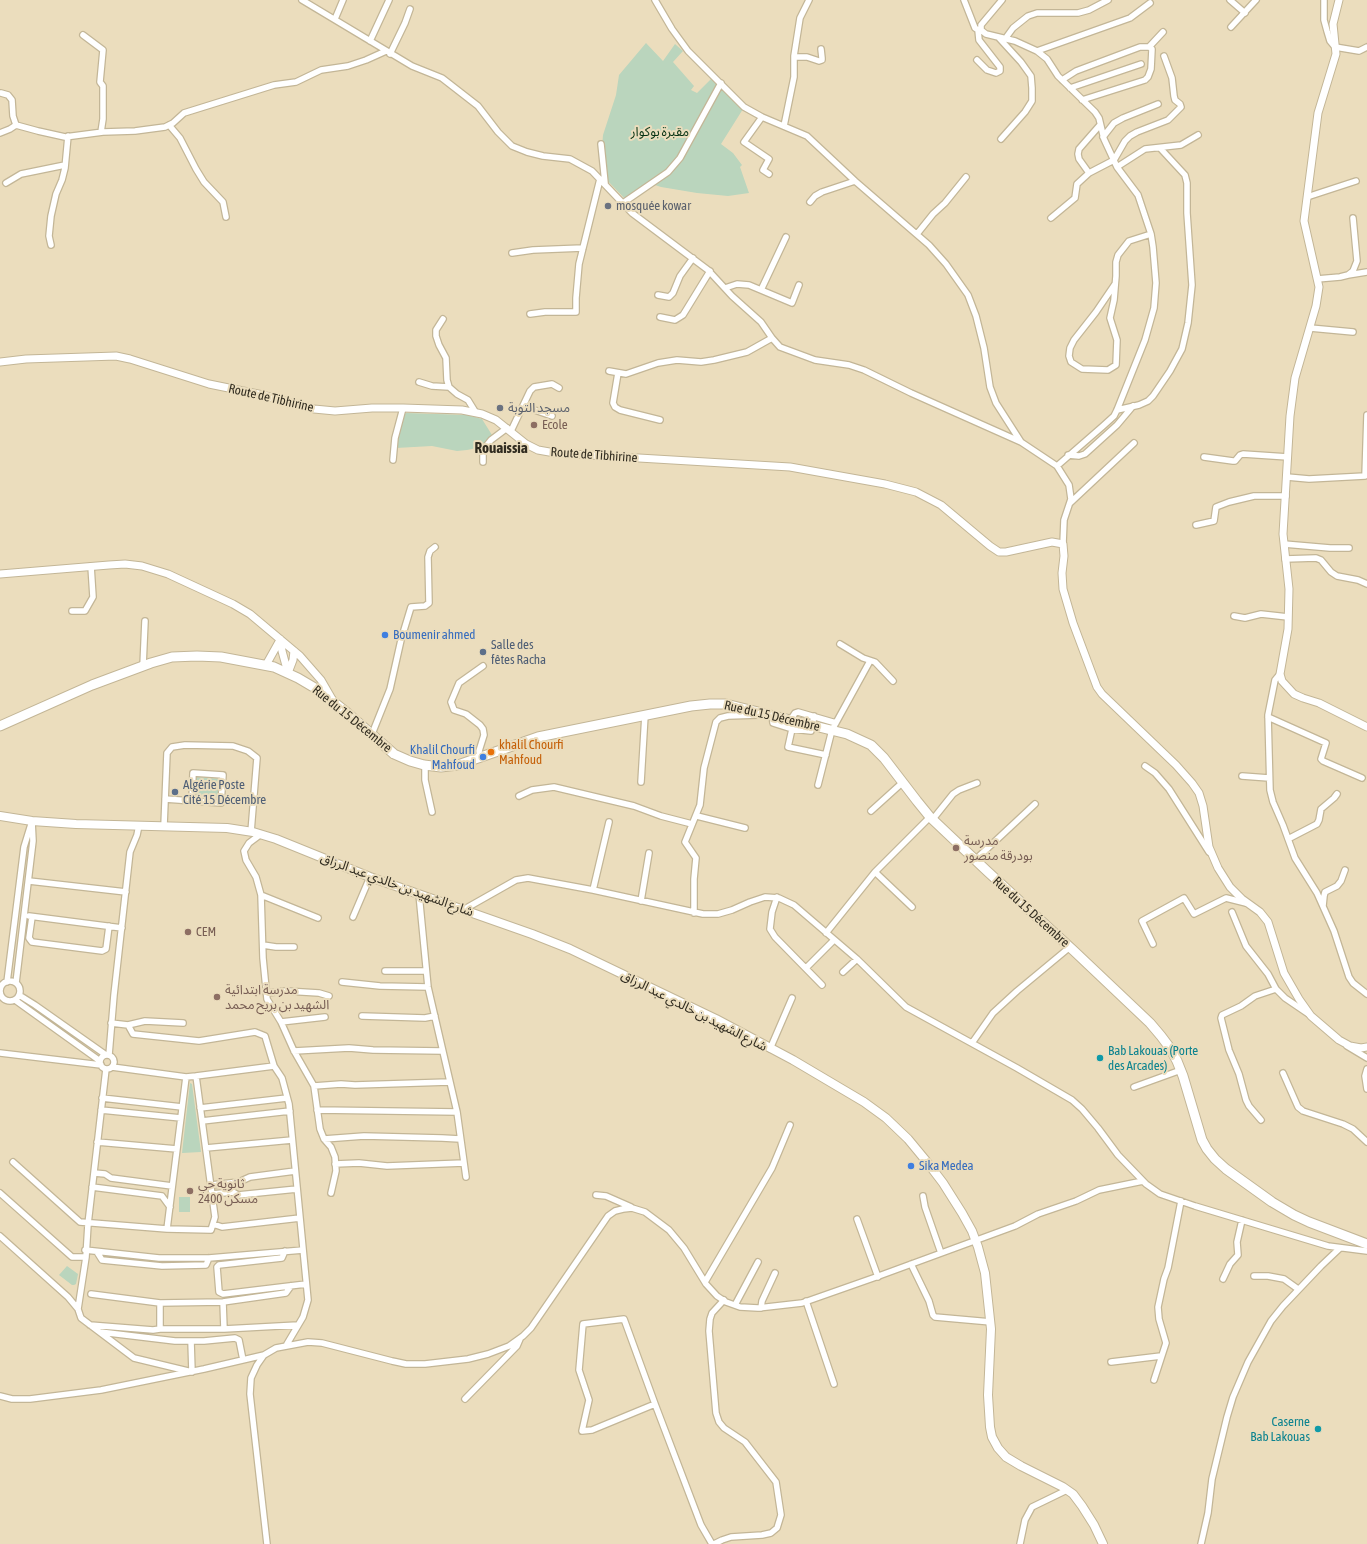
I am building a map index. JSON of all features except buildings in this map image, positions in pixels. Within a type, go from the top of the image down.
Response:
[{"type":"main road","name":"Rue du 15 Décembre","points":[[0,726],[92,685],[143,666],[172,658],[197,656],[221,657],[266,665],[288,673],[320,691],[394,754],[410,761],[441,767],[458,765],[538,737],[691,706],[710,704],[726,704],[772,715],[792,724],[813,720],[834,726],[871,745],[884,758],[902,783],[932,818],[1150,1023],[1170,1048],[1181,1070],[1202,1140],[1215,1159],[1226,1169],[1272,1202],[1294,1214],[1367,1244]]},
{"type":"main road","name":"شارع الشهيد بن خالدي عبد الرزاق","points":[[0,816],[32,821],[76,824],[227,828],[260,834],[276,839],[370,877],[532,934],[570,949],[716,1019],[770,1049],[794,1060],[864,1102],[886,1118],[908,1139],[939,1178],[962,1213],[976,1240],[985,1273],[991,1322],[988,1395],[992,1437],[998,1448],[1006,1457],[1067,1490],[1082,1506],[1103,1544]]},
{"type":"street","points":[[302,0],[412,66],[442,78],[478,106],[498,132],[512,146],[543,156],[570,159],[592,171],[632,213],[710,271],[761,322],[780,347],[815,360],[849,365],[864,370],[911,393],[1021,442],[1057,466],[1069,485],[1071,499],[1064,520],[1064,556],[1062,573],[1063,588],[1073,623],[1097,687],[1102,694],[1176,765],[1199,793],[1203,806],[1209,847],[1218,868],[1230,887],[1260,912],[1268,922],[1284,972],[1298,999],[1311,1016]]},
{"type":"street","points":[[335,19],[343,0]]},
{"type":"street","points":[[370,41],[389,0]]},
{"type":"street","points":[[655,0],[672,29],[688,51],[744,107],[762,117],[807,136],[854,181],[917,234],[942,259],[968,295],[976,316],[984,348],[990,387],[996,403],[1021,442]]},
{"type":"street","points":[[784,126],[794,77],[794,57],[800,18],[809,0]]},
{"type":"street","points":[[964,0],[975,28],[986,34],[1005,39],[1037,51],[1047,59],[1062,80],[1095,112],[1099,118],[1103,137],[1117,167],[1138,195],[1151,234],[1156,283],[1154,308],[1145,340],[1118,410],[1114,416],[1057,466]]},
{"type":"street","points":[[977,60],[987,70],[996,73],[1000,71],[1000,67],[979,40],[981,24],[1002,0]]},
{"type":"street","points":[[1005,39],[1013,28],[1028,16],[1037,13],[1078,13],[1089,10],[1108,0]]},
{"type":"street","points":[[1230,0],[1245,13]]},
{"type":"street","points":[[1231,27],[1256,0]]},
{"type":"street","points":[[1324,0],[1324,20],[1330,41],[1335,47],[1359,51],[1367,47]]},
{"type":"street","points":[[1339,0],[1333,24],[1336,54],[1318,113],[1304,221],[1319,287],[1316,306],[1295,378],[1290,416],[1284,544],[1289,589],[1288,629],[1280,674],[1282,681],[1294,694],[1319,703],[1367,727]]},
{"type":"street","points":[[1037,51],[1130,18],[1150,3]]},
{"type":"street","points":[[0,133],[16,125],[54,135],[68,136],[101,132],[135,131],[165,127],[184,113],[274,85],[296,82],[321,70],[348,66],[388,52],[406,23],[410,9]]},
{"type":"street","points":[[1062,80],[1076,71],[1140,47],[1149,47],[1163,32]]},
{"type":"street","points":[[83,35],[103,50],[100,82],[103,86],[103,119],[101,132]]},
{"type":"street","points":[[998,37],[1021,62],[1031,76],[1032,88],[1032,101],[1025,112],[1001,139]]},
{"type":"street","points":[[1082,100],[1145,80],[1151,69],[1152,49],[1149,47]]},
{"type":"street","points":[[794,57],[807,57],[819,61],[822,60],[821,49]]},
{"type":"street","points":[[1051,218],[1075,198],[1077,184],[1090,173],[1114,160],[1130,136],[1136,132],[1168,120],[1181,107],[1175,100],[1172,78],[1164,56]]},
{"type":"street","points":[[1070,88],[1141,64]]},
{"type":"street","points":[[623,203],[668,172],[674,165],[721,83]]},
{"type":"street","points":[[1,93],[8,95],[12,100],[13,116],[16,125]]},
{"type":"street","points":[[1103,137],[1109,127],[1114,123],[1158,104]]},
{"type":"street","points":[[762,117],[744,142],[769,159],[763,170],[769,174]]},
{"type":"street","points":[[169,125],[180,138],[204,182],[223,202],[226,217]]},
{"type":"street","points":[[1090,173],[1079,159],[1079,149],[1100,126]]},
{"type":"street","points":[[1117,167],[1140,151],[1151,148],[1181,145],[1198,135]]},
{"type":"street","points":[[51,245],[49,236],[51,216],[65,166],[68,136]]},
{"type":"street","points":[[530,314],[545,312],[576,312],[579,264],[602,181],[601,144]]},
{"type":"street","points":[[1118,410],[1148,401],[1153,396],[1170,371],[1182,348],[1188,323],[1192,285],[1187,213],[1187,184],[1185,175],[1160,148]]},
{"type":"street","points":[[6,183],[20,174],[65,166]]},
{"type":"street","points":[[917,234],[966,177]]},
{"type":"street","points":[[810,202],[815,196],[822,192],[854,181]]},
{"type":"street","points":[[1307,197],[1356,181]]},
{"type":"street","points":[[1346,276],[1353,271],[1357,261],[1353,218]]},
{"type":"street","points":[[1115,284],[1096,312],[1074,340],[1070,348],[1069,356],[1071,362],[1082,369],[1108,370],[1116,365],[1117,340],[1110,318],[1115,284],[1118,255],[1129,241],[1151,234]]},
{"type":"street","points":[[761,290],[786,237]]},
{"type":"street","points":[[512,253],[533,250],[583,248]]},
{"type":"street","points":[[658,296],[669,297],[673,293],[680,276],[692,258]]},
{"type":"street","points":[[660,318],[675,320],[683,315],[710,271]]},
{"type":"street","points":[[1317,278],[1346,276],[1367,272]]},
{"type":"street","points":[[726,288],[742,284],[792,303],[799,285]]},
{"type":"street","points":[[443,319],[436,330],[436,336],[446,358],[447,380],[449,387],[456,394],[468,400],[476,413]]},
{"type":"street","points":[[1310,328],[1353,332]]},
{"type":"street","points":[[609,371],[626,374],[676,360],[701,362],[733,356],[746,352],[772,338]]},
{"type":"street","name":"Route de Tibhirine","points":[[0,362],[26,359],[116,356],[209,384],[264,394],[314,409],[335,411],[372,408],[403,408],[462,410],[476,413],[496,420],[526,444],[538,450],[555,453],[790,466],[885,484],[916,492],[941,505],[999,552],[1006,552],[1052,542],[1063,544]]},
{"type":"street","points":[[618,373],[612,403],[615,407],[620,410],[660,420]]},
{"type":"street","points":[[420,382],[432,386],[449,387]]},
{"type":"street","points":[[483,462],[483,451],[487,445],[491,440],[509,429],[530,391],[534,387],[552,384],[559,388]]},
{"type":"street","points":[[522,406],[552,416]]},
{"type":"street","points":[[1068,455],[1079,456],[1085,454],[1117,425],[1133,406]]},
{"type":"street","points":[[393,460],[395,438],[403,408]]},
{"type":"street","points":[[1287,477],[1309,479],[1365,476],[1367,415]]},
{"type":"street","points":[[1069,504],[1134,443]]},
{"type":"street","points":[[1204,457],[1232,461],[1244,454],[1288,457]]},
{"type":"street","points":[[1196,525],[1214,521],[1216,507],[1229,502],[1254,496],[1286,496]]},
{"type":"street","points":[[1284,544],[1349,548]]},
{"type":"street","points":[[372,734],[390,689],[401,640],[411,607],[424,606],[429,603],[428,557],[430,551],[435,547]]},
{"type":"street","points":[[1285,559],[1316,558],[1321,560],[1331,572],[1337,576],[1358,580],[1367,584]]},
{"type":"street","points":[[0,574],[109,564],[142,566],[168,574],[233,604],[250,614],[294,651],[321,680],[333,701]]},
{"type":"street","points":[[72,611],[85,611],[93,597],[91,566]]},
{"type":"street","points":[[1234,616],[1245,618],[1261,614],[1288,617]]},
{"type":"street","points":[[143,666],[145,621]]},
{"type":"street","points":[[266,665],[280,640]]},
{"type":"street","points":[[280,640],[288,673]]},
{"type":"street","points":[[840,644],[870,661],[875,662],[893,681]]},
{"type":"street","points":[[288,673],[293,660],[294,651]]},
{"type":"street","points":[[818,785],[834,726],[870,661]]},
{"type":"street","points":[[480,757],[479,751],[484,735],[483,729],[466,714],[454,710],[451,702],[459,683],[483,666]]},
{"type":"street","points":[[1280,674],[1275,680],[1268,717],[1269,778],[1273,802],[1295,858],[1317,893],[1334,932],[1349,977],[1353,983],[1367,994]]},
{"type":"street","points":[[641,782],[645,715]]},
{"type":"street","points":[[694,913],[694,879],[696,858],[685,842],[697,816],[700,805],[704,768],[716,722],[720,718],[728,716],[772,715]]},
{"type":"street","points":[[1268,717],[1326,743],[1321,759],[1323,761],[1362,778]]},
{"type":"street","points":[[792,724],[788,747],[826,755]]},
{"type":"street","points":[[164,826],[167,752],[172,747],[185,745],[233,746],[248,750],[257,758],[251,832]]},
{"type":"street","points":[[425,765],[425,780],[432,812]]},
{"type":"street","points":[[1145,766],[1169,789],[1214,859]]},
{"type":"street","points":[[165,799],[222,803],[223,775],[193,773],[192,800]]},
{"type":"street","points":[[1242,776],[1269,778]]},
{"type":"street","points":[[871,811],[902,783]]},
{"type":"street","points":[[826,933],[876,872],[932,818],[953,794],[976,783]]},
{"type":"street","points":[[519,796],[532,790],[554,787],[634,806],[660,816],[692,824]]},
{"type":"street","points":[[1288,839],[1317,824],[1320,820],[1321,809],[1337,794]]},
{"type":"street","points":[[975,860],[1035,804]]},
{"type":"street","points":[[697,816],[745,828]]},
{"type":"street","points":[[32,821],[33,841],[16,983],[20,988],[19,995],[15,1000],[8,1001],[0,995],[3,984],[24,847],[32,821]]},
{"type":"street","points":[[593,890],[609,822]]},
{"type":"street","points":[[107,1055],[130,852],[137,835],[139,825]]},
{"type":"street","points":[[260,834],[249,843],[244,852],[246,860],[256,877],[261,895],[267,999],[281,1022],[294,1051],[314,1086],[320,1129],[324,1139],[331,1147],[335,1158],[336,1171],[331,1193]]},
{"type":"street","points":[[641,901],[649,853]]},
{"type":"street","points":[[1323,907],[1325,892],[1337,886],[1341,881],[1345,870]]},
{"type":"street","points":[[876,872],[912,907]]},
{"type":"street","points":[[353,917],[370,877]]},
{"type":"street","points":[[463,910],[516,880],[528,878],[593,890],[694,913],[718,914],[765,897],[777,897],[794,905],[857,959],[906,1007],[972,1042],[1072,1100],[1082,1109],[1098,1128],[1118,1155],[1143,1180],[1160,1194],[1328,1246],[1367,1251]]},
{"type":"street","points":[[29,881],[126,892]]},
{"type":"street","points":[[420,894],[426,960],[425,971],[457,1112],[466,1177]]},
{"type":"street","points":[[261,895],[318,918]]},
{"type":"street","points":[[777,897],[772,912],[770,929],[775,937],[822,985]]},
{"type":"street","points":[[1153,944],[1142,921],[1184,898],[1194,914],[1226,898],[1249,904]]},
{"type":"street","points":[[1232,912],[1246,946],[1268,974],[1276,989],[1285,998],[1311,1016],[1339,1040],[1367,1058]]},
{"type":"street","points":[[24,916],[122,928]]},
{"type":"street","points":[[32,917],[29,938],[32,942],[102,951],[106,950],[108,926]]},
{"type":"street","points":[[806,968],[834,940]]},
{"type":"street","points":[[263,945],[294,947]]},
{"type":"street","points":[[972,1042],[992,1013],[1070,947]]},
{"type":"street","points":[[843,972],[857,959]]},
{"type":"street","points":[[385,971],[425,971]]},
{"type":"street","points":[[342,982],[380,986],[428,987]]},
{"type":"street","points":[[3,984],[16,983]]},
{"type":"street","points":[[1261,1120],[1246,1100],[1239,1074],[1229,1050],[1221,1018],[1222,1015],[1241,1006],[1255,996],[1276,989]]},
{"type":"street","points":[[266,993],[286,991],[319,993],[329,996]]},
{"type":"street","points":[[19,995],[36,1004],[114,1060],[112,1067]]},
{"type":"street","points":[[770,1049],[792,998]]},
{"type":"street","points":[[15,1000],[106,1069]]},
{"type":"street","points":[[362,1016],[425,1018],[435,1016]]},
{"type":"street","points":[[281,1022],[325,1017]]},
{"type":"street","points":[[111,1023],[128,1025],[145,1021],[183,1022]]},
{"type":"street","points":[[128,1025],[133,1034],[199,1042],[256,1032],[265,1036],[274,1066],[282,1078],[290,1111],[308,1300],[303,1316],[287,1344]]},
{"type":"street","points":[[1339,1040],[1350,1046],[1361,1048],[1367,1047]]},
{"type":"street","points":[[294,1051],[349,1048],[442,1051]]},
{"type":"street","points":[[0,1053],[100,1063]]},
{"type":"street","points":[[100,1063],[102,1057],[107,1055]]},
{"type":"street","points":[[106,1069],[112,1067],[186,1077],[274,1066]]},
{"type":"street","points":[[78,1310],[86,1257],[85,1250],[106,1069]]},
{"type":"street","points":[[1367,1069],[1365,1076],[1367,1089]]},
{"type":"street","points":[[1134,1087],[1181,1070]]},
{"type":"street","points":[[1283,1073],[1298,1107],[1302,1111],[1343,1124],[1353,1129],[1367,1142]]},
{"type":"street","points":[[13,1162],[80,1222],[88,1224],[211,1230],[215,1217],[196,1076]]},
{"type":"street","points":[[167,1228],[186,1077]]},
{"type":"street","points":[[314,1086],[341,1084],[355,1085],[450,1082]]},
{"type":"street","points":[[102,1098],[182,1107]]},
{"type":"street","points":[[200,1108],[287,1098]]},
{"type":"street","points":[[101,1110],[180,1118]]},
{"type":"street","points":[[317,1110],[457,1112]]},
{"type":"street","points":[[202,1121],[290,1111]]},
{"type":"street","points":[[705,1282],[748,1206],[772,1168],[790,1125]]},
{"type":"street","points":[[324,1139],[367,1136],[460,1139]]},
{"type":"street","points":[[206,1148],[292,1140]]},
{"type":"street","points":[[97,1142],[177,1149]]},
{"type":"street","points":[[335,1164],[359,1163],[387,1166],[464,1163]]},
{"type":"street","points":[[211,1185],[239,1182],[250,1177],[295,1171]]},
{"type":"street","points":[[94,1173],[105,1174],[111,1178],[172,1186]]},
{"type":"street","points":[[596,1195],[606,1196],[632,1208],[645,1212],[669,1230],[684,1248],[705,1282],[717,1296],[740,1307],[761,1308],[806,1301],[878,1277],[1015,1226],[1038,1214],[1076,1201],[1099,1190],[1143,1180]]},
{"type":"street","points":[[232,1183],[233,1192]]},
{"type":"street","points":[[92,1187],[162,1196],[170,1207]]},
{"type":"street","points":[[212,1194],[233,1192],[238,1195],[297,1189]]},
{"type":"street","points":[[0,1193],[72,1257],[86,1257]]},
{"type":"street","points":[[923,1196],[925,1207],[941,1253]]},
{"type":"street","points":[[1154,1380],[1166,1343],[1158,1314],[1181,1201]]},
{"type":"street","points":[[465,1399],[512,1351],[521,1338],[531,1328],[594,1234],[608,1216],[615,1210],[632,1208]]},
{"type":"street","points":[[213,1224],[222,1227],[300,1218]]},
{"type":"street","points":[[857,1219],[878,1277]]},
{"type":"street","points":[[1223,1278],[1230,1264],[1238,1255],[1237,1242],[1242,1220]]},
{"type":"street","points":[[0,1236],[68,1297],[78,1310],[81,1318],[134,1358],[192,1372]]},
{"type":"street","points":[[1201,1544],[1208,1513],[1212,1479],[1232,1397],[1248,1362],[1263,1333],[1283,1306],[1298,1289],[1340,1248]]},
{"type":"street","points":[[85,1250],[97,1252],[102,1260],[162,1266],[206,1265],[209,1258],[303,1250]]},
{"type":"street","points":[[285,1251],[282,1258],[219,1265],[217,1267],[219,1292],[223,1294],[306,1284]]},
{"type":"street","points":[[735,1305],[758,1262]]},
{"type":"street","points":[[911,1264],[935,1317],[991,1322]]},
{"type":"street","points":[[761,1308],[762,1301],[775,1273]]},
{"type":"street","points":[[1254,1276],[1268,1276],[1284,1279],[1298,1289]]},
{"type":"street","points":[[91,1294],[160,1303],[223,1302],[286,1293],[291,1286]]},
{"type":"street","points":[[654,1404],[592,1430],[582,1431],[588,1400],[579,1370],[583,1324],[624,1319],[654,1404],[702,1525],[713,1544],[731,1537],[762,1536],[771,1534],[777,1528],[781,1515],[776,1482],[748,1445],[724,1428],[716,1412],[709,1325],[712,1313],[724,1300]]},
{"type":"street","points":[[806,1301],[834,1384]]},
{"type":"street","points":[[223,1302],[224,1330]]},
{"type":"street","points":[[160,1303],[160,1329]]},
{"type":"street","points":[[90,1325],[153,1330],[224,1330],[298,1325]]},
{"type":"street","points":[[100,1332],[175,1341],[235,1338],[240,1340],[243,1360]]},
{"type":"street","points":[[0,1396],[12,1399],[47,1397],[101,1390],[192,1372],[264,1355],[287,1344],[322,1342],[406,1364],[425,1364],[468,1359],[488,1354],[509,1346],[521,1338]]},
{"type":"street","points":[[191,1341],[192,1372]]},
{"type":"street","points":[[264,1355],[251,1378],[250,1394],[267,1544]]},
{"type":"street","points":[[1111,1362],[1161,1356]]},
{"type":"street","points":[[1020,1544],[1025,1520],[1032,1507],[1067,1490]]},
{"type":"green space","name":"مقبرة بوكوار","points":[[646,43],[663,61],[675,44],[683,51],[673,62],[694,86],[691,90],[697,93],[711,79],[743,109],[721,144],[733,153],[742,165],[740,167],[749,193],[728,196],[697,193],[661,187],[649,183],[626,200],[606,179],[602,147],[603,135],[616,95],[619,75]]},
{"type":"green space","points":[[406,413],[467,415],[482,419],[492,435],[482,447],[467,450],[457,451],[432,446],[396,448],[403,416]]},
{"type":"green space","points":[[196,777],[221,779],[219,798],[194,795]]},
{"type":"green space","points":[[190,1083],[192,1084],[201,1152],[182,1153]]},
{"type":"green space","points":[[179,1197],[190,1197],[190,1212],[179,1212]]},
{"type":"green space","points":[[67,1266],[78,1274],[76,1284],[74,1285],[59,1275]]},
{"type":"place","name":"mosquée kowar","points":[[608,206]]},
{"type":"place","name":"مسجد التوبة","points":[[500,408]]},
{"type":"place","name":"Ecole","points":[[534,425]]},
{"type":"place","name":"Boumenir ahmed","points":[[385,635]]},
{"type":"place","name":"Salle des fêtes Racha","points":[[483,652]]},
{"type":"place","name":"khalil Chourfi Mahfoud","points":[[491,752]]},
{"type":"place","name":"Khalil Chourfi Mahfoud","points":[[483,757]]},
{"type":"place","name":"Algérie Poste Cité 15 Décembre","points":[[175,792]]},
{"type":"place","name":"مدرسة بودرقة منصور","points":[[956,848]]},
{"type":"place","name":"CEM","points":[[188,932]]},
{"type":"place","name":"مدرسة ابتدائية الشهيد بن بريح محمد","points":[[217,997]]},
{"type":"place","name":"Bab Lakouas (Porte des Arcades)","points":[[1100,1058]]},
{"type":"place","name":"Sika Medea","points":[[911,1166]]},
{"type":"place","name":"ثانوية حي 2400 مسكن","points":[[190,1191]]},
{"type":"place","name":"Caserne Bab Lakouas","points":[[1318,1429]]},
{"type":"district","name":"Rouaissia","points":[[501,448]]}]
